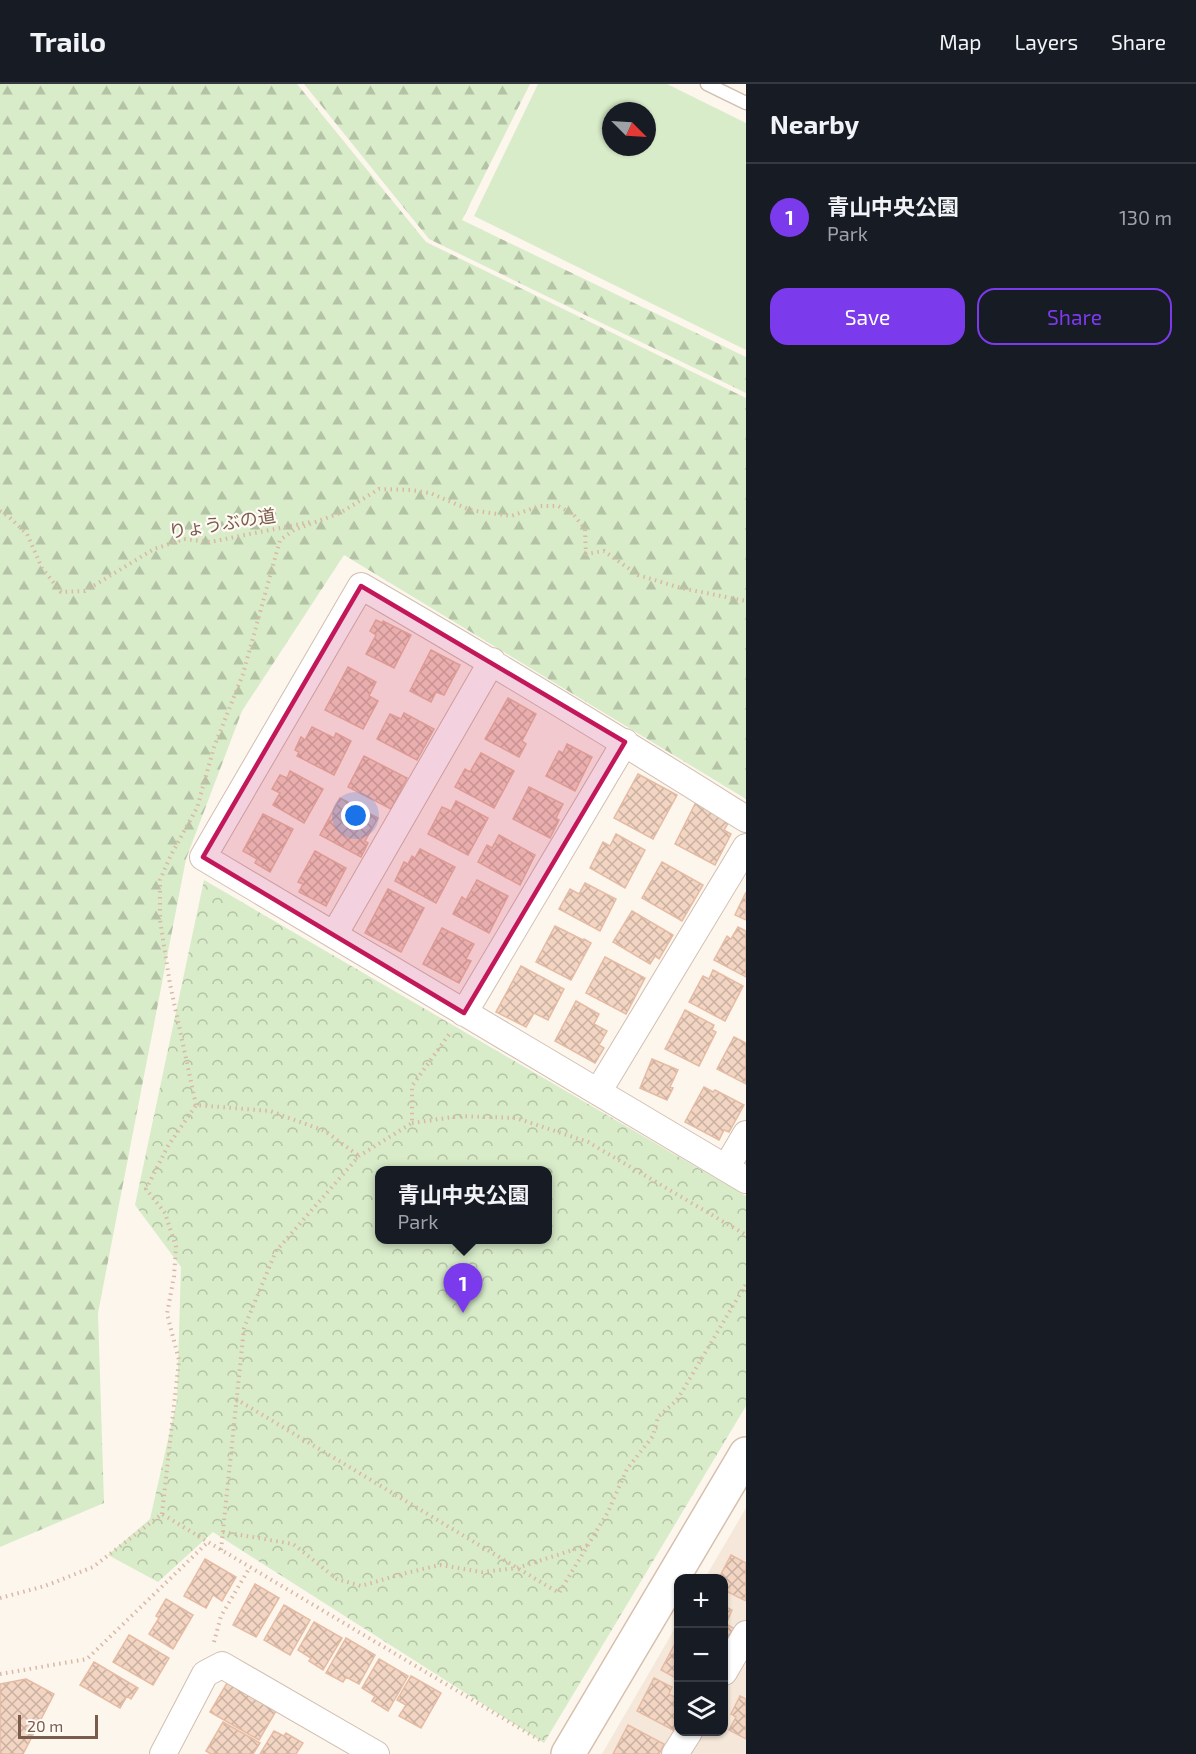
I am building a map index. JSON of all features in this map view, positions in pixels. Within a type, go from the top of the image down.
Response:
[{"type":"street","points":[[746,819],[492,661],[361,586],[203,857],[736,1174],[746,1134]]},
{"type":"street","points":[[334,935],[492,661]]},
{"type":"street","points":[[464,1013],[625,742]]},
{"type":"street","points":[[598,1092],[746,847]]},
{"type":"street","points":[[560,1751],[746,1454]]},
{"type":"street","points":[[728,1664],[746,1634]]},
{"type":"street","points":[[163,1754],[205,1674],[222,1665],[376,1754]]},
{"type":"street","points":[[675,1754],[685,1736]]},
{"type":"lane","points":[[707,84],[746,103]]},
{"type":"path","points":[[0,1598],[45,1586],[93,1567],[162,1514],[179,1360],[167,1314],[174,1276],[176,1247],[165,1213],[146,1189],[168,1146],[196,1105],[170,984],[160,920],[160,880],[197,808],[214,747],[243,674],[280,540],[294,530],[340,513],[379,489],[430,493],[470,510],[511,516],[540,506],[558,506],[573,514],[585,529],[586,554],[604,551],[638,575],[681,588],[746,601]]},
{"type":"path","name":"りょうぶの道","points":[[0,511],[27,534],[42,568],[61,592],[85,591],[154,549],[184,539],[210,542],[322,519]]},
{"type":"path","points":[[412,1123],[412,1086],[464,1013]]},
{"type":"path","points":[[196,1105],[270,1111],[325,1131],[359,1156]]},
{"type":"path","points":[[221,1550],[244,1328],[276,1251],[359,1156],[412,1123],[460,1116],[516,1118],[564,1133],[588,1142],[746,1235]]},
{"type":"path","points":[[236,1399],[559,1593],[608,1512],[627,1469],[653,1436],[658,1417],[677,1400],[746,1284]]},
{"type":"path","points":[[162,1514],[560,1751]]},
{"type":"path","points":[[223,1532],[293,1544],[337,1579],[361,1586],[440,1565],[482,1572],[517,1568],[588,1544]]},
{"type":"path","points":[[0,1674],[87,1659],[208,1542]]},
{"type":"path","points":[[221,1616],[250,1568]]},
{"type":"highlighted area","points":[[361,586],[625,742],[464,1013],[203,857]]},
{"type":"shaded area","points":[[746,1508],[746,1754],[602,1754],[674,1630],[674,1736],[728,1736],[728,1574],[707,1574]]},
{"type":"green space","points":[[0,84],[297,84],[426,242],[746,398],[746,799],[344,555],[242,711],[186,859],[98,1313],[104,1503],[0,1547]]},
{"type":"green space","points":[[304,84],[530,84],[462,220],[746,357],[746,393],[429,239]]},
{"type":"green space","points":[[538,84],[667,84],[746,123],[746,350],[474,216]]},
{"type":"green space","points":[[204,880],[746,1196],[746,1406],[544,1743],[213,1532],[158,1582],[108,1555],[150,1519],[177,1400],[181,1267],[135,1205]]},
{"type":"building","points":[[376,620],[382,623],[383,621],[411,635],[394,668],[366,654],[376,635],[370,631]]},
{"type":"building","points":[[431,650],[460,665],[444,695],[436,692],[431,702],[410,691]]},
{"type":"building","points":[[348,667],[376,682],[369,696],[378,701],[363,729],[325,710]]},
{"type":"building","points":[[508,698],[536,714],[522,741],[526,744],[519,757],[485,739]]},
{"type":"building","points":[[404,713],[434,729],[417,760],[377,739],[390,714],[401,719]]},
{"type":"building","points":[[312,727],[334,738],[336,733],[351,741],[334,775],[297,756],[299,752],[295,750],[301,737],[305,740]]},
{"type":"building","points":[[567,744],[592,757],[575,791],[546,776],[559,751],[563,753]]},
{"type":"building","points":[[481,753],[514,771],[494,808],[455,787],[465,769],[470,772]]},
{"type":"building","points":[[364,756],[407,778],[391,809],[348,787]]},
{"type":"building","points":[[290,771],[323,789],[304,823],[273,805],[280,793],[272,789],[280,775],[287,778]]},
{"type":"building","points":[[638,774],[677,795],[653,839],[614,818]]},
{"type":"building","points":[[529,787],[563,804],[556,818],[559,820],[550,838],[513,819]]},
{"type":"building","points":[[340,798],[378,818],[365,841],[368,843],[361,857],[320,835]]},
{"type":"building","points":[[456,801],[488,818],[468,855],[428,834],[442,807],[451,811]]},
{"type":"building","points":[[696,802],[730,820],[724,830],[731,834],[715,865],[675,844]]},
{"type":"building","points":[[263,814],[293,829],[270,872],[255,863],[257,859],[243,851]]},
{"type":"building","points":[[616,834],[645,850],[625,888],[590,868],[603,842],[610,846]]},
{"type":"building","points":[[499,835],[535,855],[520,885],[478,862],[487,845],[492,848]]},
{"type":"building","points":[[420,849],[455,867],[436,903],[395,881],[404,862],[408,864],[412,856],[415,858]]},
{"type":"building","points":[[315,851],[346,868],[326,906],[299,892],[303,884],[298,882]]},
{"type":"building","points":[[662,862],[703,885],[682,921],[642,898]]},
{"type":"building","points":[[477,880],[508,896],[489,933],[453,914],[462,897],[466,900]]},
{"type":"building","points":[[585,883],[616,899],[600,931],[559,909],[570,889],[579,894]]},
{"type":"building","points":[[388,889],[424,908],[401,952],[365,933]]},
{"type":"building","points":[[746,892],[746,920],[735,915]]},
{"type":"building","points":[[632,911],[673,935],[659,959],[655,956],[650,964],[613,942]]},
{"type":"building","points":[[555,926],[591,943],[571,980],[536,962]]},
{"type":"building","points":[[738,927],[746,931],[746,977],[714,960],[727,936],[731,939]]},
{"type":"building","points":[[442,928],[474,944],[466,959],[471,961],[459,983],[423,964]]},
{"type":"building","points":[[605,957],[645,978],[626,1014],[586,993]]},
{"type":"building","points":[[521,966],[564,989],[548,1020],[534,1013],[526,1027],[496,1012]]},
{"type":"building","points":[[713,970],[743,986],[725,1021],[689,1002],[703,976],[709,979]]},
{"type":"building","points":[[576,1001],[599,1014],[594,1024],[607,1031],[599,1045],[604,1048],[595,1063],[555,1041]]},
{"type":"building","points":[[685,1010],[714,1025],[712,1030],[716,1032],[699,1066],[665,1049]]},
{"type":"building","points":[[734,1037],[746,1043],[746,1084],[717,1069]]},
{"type":"building","points":[[652,1059],[678,1070],[667,1100],[640,1088]]},
{"type":"building","points":[[704,1087],[744,1105],[729,1132],[724,1130],[719,1140],[685,1122]]},
{"type":"building","points":[[731,1555],[746,1563],[746,1601],[728,1592],[728,1574],[721,1574]]},
{"type":"building","points":[[205,1559],[236,1577],[222,1601],[213,1595],[206,1608],[184,1596]]},
{"type":"building","points":[[255,1584],[279,1598],[256,1637],[233,1625]]},
{"type":"building","points":[[166,1599],[193,1615],[173,1649],[149,1634],[159,1618],[156,1616]]},
{"type":"building","points":[[284,1605],[310,1620],[290,1655],[264,1640]]},
{"type":"building","points":[[728,1608],[732,1610],[728,1619]]},
{"type":"building","points":[[314,1622],[342,1638],[323,1670],[309,1661],[311,1658],[298,1650]]},
{"type":"building","points":[[728,1625],[735,1629],[728,1642]]},
{"type":"building","points":[[129,1635],[169,1658],[153,1685],[113,1662]]},
{"type":"building","points":[[346,1638],[375,1655],[359,1684],[346,1677],[343,1682],[326,1673]]},
{"type":"building","points":[[674,1646],[674,1677],[661,1670]]},
{"type":"building","points":[[379,1659],[408,1676],[388,1711],[372,1701],[375,1696],[362,1688]]},
{"type":"building","points":[[94,1662],[138,1688],[131,1699],[127,1696],[120,1708],[80,1685]]},
{"type":"building","points":[[411,1676],[441,1693],[421,1728],[399,1716],[406,1705],[397,1700]]},
{"type":"building","points":[[654,1678],[672,1687],[669,1694],[674,1697],[673,1730],[637,1711]]},
{"type":"building","points":[[26,1679],[54,1694],[23,1754],[0,1754],[0,1684]]},
{"type":"building","points":[[227,1683],[276,1711],[259,1740],[210,1712]]},
{"type":"building","points":[[740,1696],[746,1699],[746,1739],[729,1730],[736,1717],[731,1714]]},
{"type":"building","points":[[223,1722],[260,1743],[253,1754],[211,1754],[206,1751]]},
{"type":"building","points":[[628,1725],[664,1744],[659,1754],[613,1754]]},
{"type":"building","points":[[274,1731],[284,1736],[286,1733],[303,1743],[296,1754],[260,1754]]},
{"type":"place","name":"青山中央公園","points":[[463,1313]]}]
